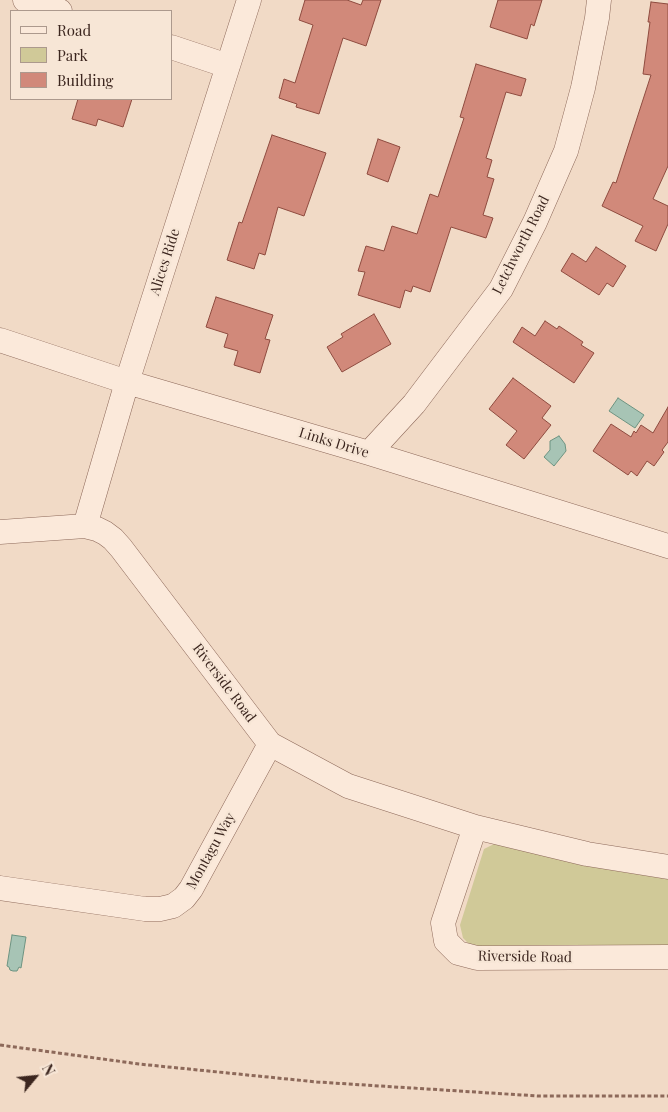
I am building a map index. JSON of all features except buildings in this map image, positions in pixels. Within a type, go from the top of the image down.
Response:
[{"type":"street","points":[[25,0],[57,10]]},
{"type":"street","name":"Alices Ride","points":[[86,526],[127,382],[249,0]]},
{"type":"street","name":"Letchworth Road","points":[[369,453],[414,404],[501,290],[510,273],[566,151],[583,88],[599,0]]},
{"type":"street","points":[[172,47],[228,66]]},
{"type":"street","name":"Links Drive","points":[[0,340],[127,382],[369,453],[668,546]]},
{"type":"street","name":"Riverside Road","points":[[0,532],[86,526],[106,533],[121,548],[270,744],[348,786],[475,827],[587,854],[668,867]]},
{"type":"street","name":"Montagu Way","points":[[0,888],[145,909],[160,909],[173,906],[184,898],[191,889],[270,744]]},
{"type":"street","name":"Riverside Road","points":[[475,827],[443,923],[446,941],[458,953],[477,958],[668,957]]},
{"type":"path","points":[[0,1045],[139,1064],[317,1082],[538,1096],[668,1096]]},
{"type":"green space","points":[[498,842],[611,870],[668,879],[668,959],[471,946],[463,938],[460,925],[484,849]]},
{"type":"shaded area","points":[[618,398],[644,415],[635,428],[609,411]]},
{"type":"shaded area","points":[[559,436],[565,444],[566,451],[554,466],[544,457],[550,450],[550,441]]},
{"type":"shaded area","points":[[12,935],[26,937],[21,968],[19,967],[17,971],[10,970],[7,966]]}]
